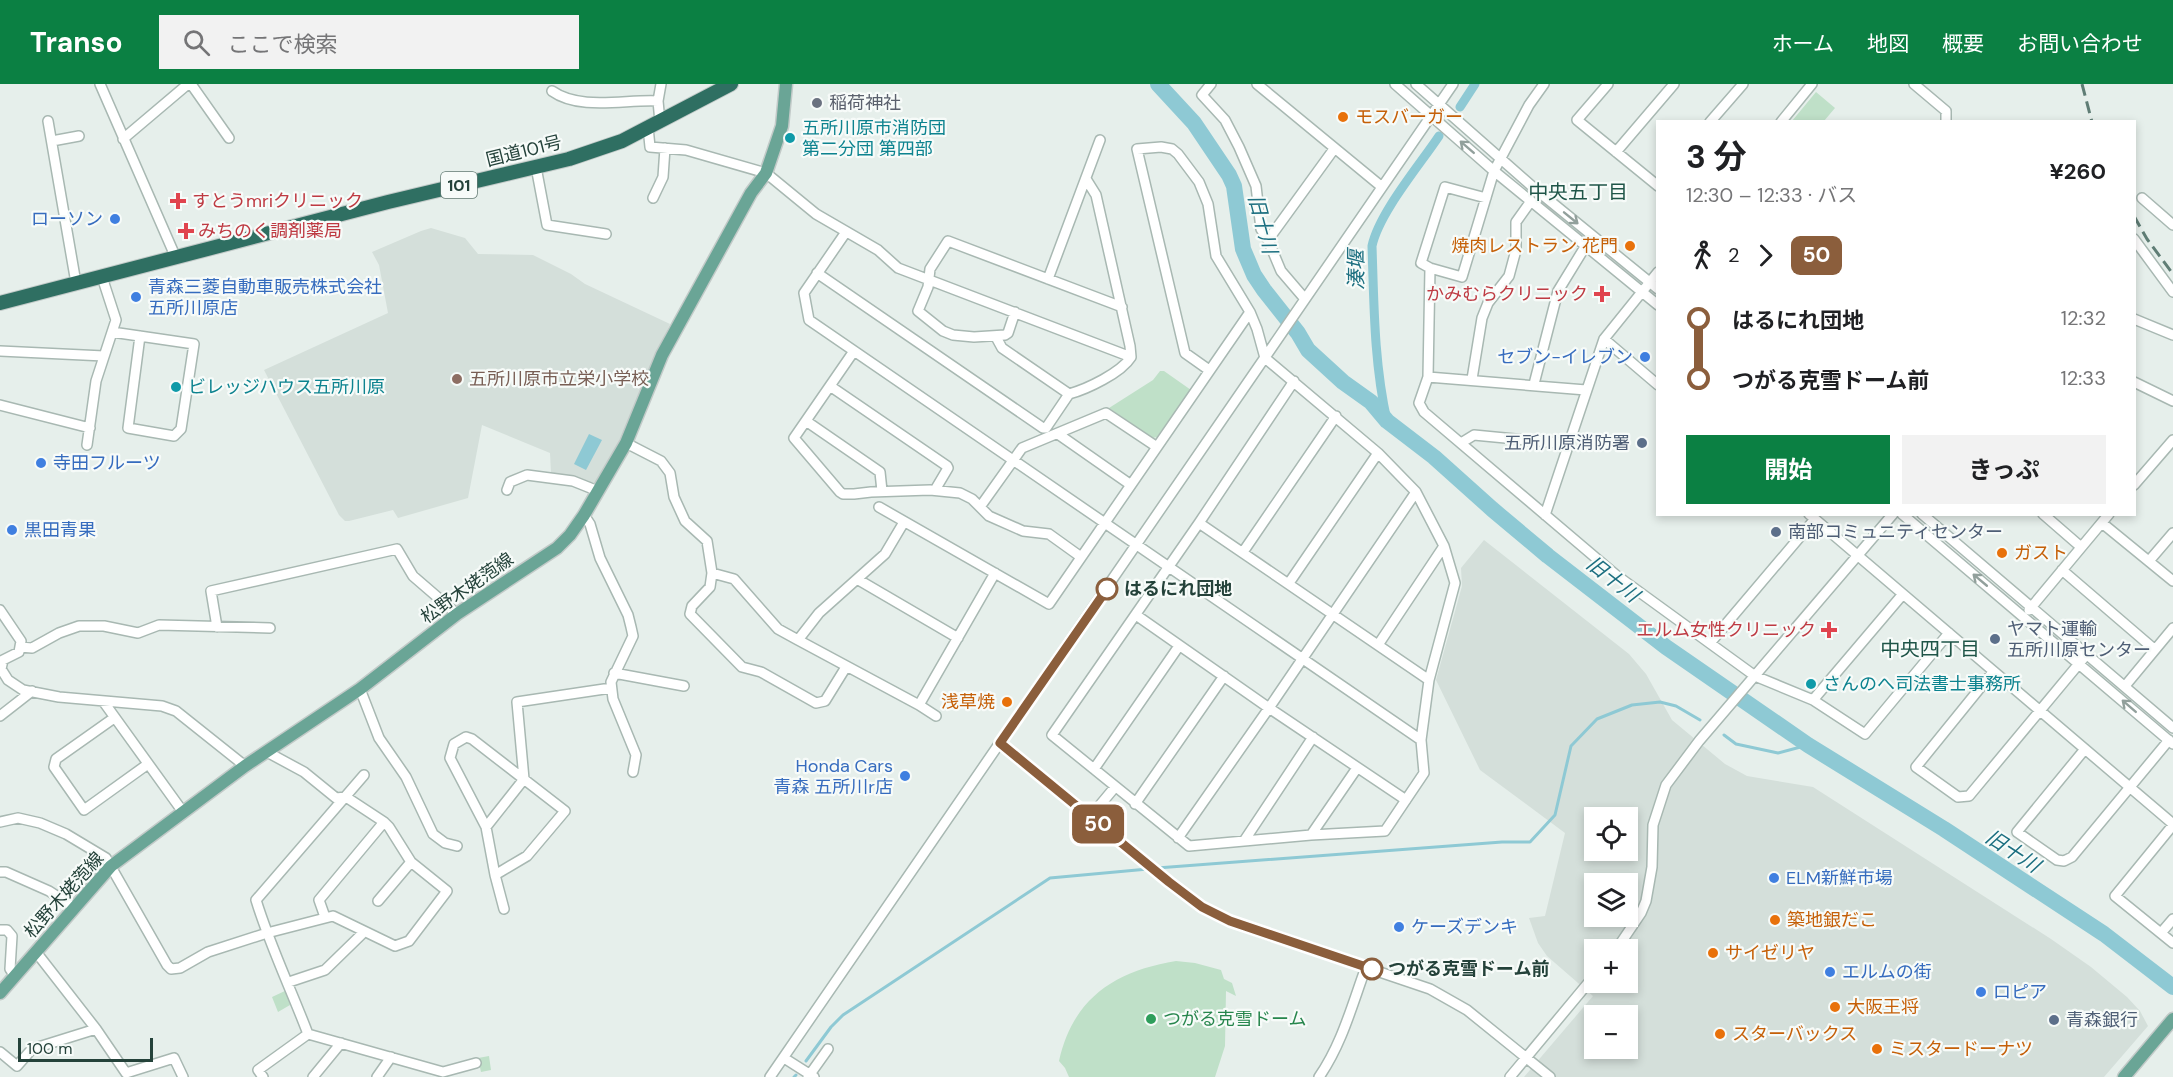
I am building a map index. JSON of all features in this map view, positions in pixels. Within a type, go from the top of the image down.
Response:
[{"type":"highway","name":"国道101号","points":[[0,303],[388,202],[569,159],[622,141],[731,84]]},
{"type":"main road","name":"松野木姥萢線","points":[[1,989],[111,866],[245,766],[360,689],[457,614],[556,548],[570,535],[626,443],[662,355],[751,193],[766,172],[782,126],[786,84]]},
{"type":"main road","points":[[2124,1077],[2171,1025]]},
{"type":"street","points":[[100,84],[176,258]]},
{"type":"street","points":[[123,139],[190,84],[229,138]]},
{"type":"street","points":[[661,84],[650,147],[686,150],[766,172],[802,204],[878,250],[898,268],[1131,357]]},
{"type":"street","points":[[1211,84],[1202,95],[1225,120],[1239,147],[1256,186],[1261,229],[1281,271],[1302,303]]},
{"type":"street","points":[[1257,84],[1382,188]]},
{"type":"street","points":[[1395,84],[1494,171],[1656,303]]},
{"type":"street","points":[[1416,84],[1500,159],[1656,287]]},
{"type":"street","points":[[770,1077],[1453,84]]},
{"type":"street","points":[[1486,198],[1445,187],[1421,262],[1430,268],[1462,277],[1486,198],[1494,171],[1529,105],[1544,84]]},
{"type":"street","points":[[1608,84],[1577,120],[1656,183]]},
{"type":"street","points":[[1616,152],[1674,84]]},
{"type":"street","points":[[1712,120],[1743,84]]},
{"type":"street","points":[[1783,120],[1808,88],[1796,84]]},
{"type":"street","points":[[1914,84],[1946,111],[1946,120]]},
{"type":"street","points":[[552,92],[572,101],[621,103],[642,100],[658,101]]},
{"type":"street","points":[[48,121],[76,284]]},
{"type":"street","points":[[52,141],[80,136]]},
{"type":"street","points":[[1048,279],[1100,140]]},
{"type":"street","points":[[1209,370],[1185,353],[1137,148],[1147,146],[1172,149],[1199,182],[1208,204],[1216,256],[1250,312],[1265,358],[1294,381],[1336,416],[1378,453],[1416,492],[1444,546],[1455,583],[1428,680],[1420,741],[1424,773],[1385,831],[1189,846],[1052,735],[1294,381]]},
{"type":"street","points":[[653,198],[663,177],[665,148]]},
{"type":"street","points":[[1268,240],[1334,149]]},
{"type":"street","points":[[536,167],[547,225],[606,234]]},
{"type":"street","points":[[817,273],[1043,429],[1069,394],[1095,383],[1125,365],[1131,357],[1096,195],[1086,179]]},
{"type":"street","points":[[2142,198],[2173,225]]},
{"type":"street","points":[[1472,379],[1482,318],[1488,303],[1509,276],[1516,250],[1516,222],[1531,201]]},
{"type":"street","points":[[846,232],[804,293],[808,318],[1420,741]]},
{"type":"street","points":[[1534,384],[1558,291],[1593,236]]},
{"type":"street","points":[[1015,312],[1008,333],[996,337],[974,337],[948,334],[918,311],[929,280],[930,269],[948,241],[1122,307]]},
{"type":"street","points":[[2136,241],[2173,292]]},
{"type":"street","points":[[1430,268],[1428,377],[1419,403],[1424,412],[1616,575],[1710,643],[1752,678],[1814,700],[1865,734],[1949,633]]},
{"type":"street","points":[[1545,515],[1604,339],[1656,274]]},
{"type":"street","points":[[87,445],[96,381],[116,320],[102,277]]},
{"type":"street","points":[[879,507],[1049,604],[1250,312]]},
{"type":"street","points":[[2136,320],[2173,335]]},
{"type":"street","points":[[112,332],[140,336],[194,344],[181,429],[174,436],[128,428],[140,336]]},
{"type":"street","points":[[996,337],[1002,348],[1069,394]]},
{"type":"street","points":[[1604,339],[1656,383]]},
{"type":"street","points":[[0,351],[104,356]]},
{"type":"street","points":[[854,351],[794,438],[840,492],[854,494],[935,490],[960,493],[972,499],[989,516],[1014,528],[1049,534],[1081,557]]},
{"type":"street","points":[[1428,377],[1586,390]]},
{"type":"street","points":[[2136,385],[2173,401]]},
{"type":"street","points":[[830,386],[947,466],[935,490]]},
{"type":"street","points":[[0,405],[90,428]]},
{"type":"street","points":[[980,507],[1022,448],[1106,413],[1157,447]]},
{"type":"street","points":[[1243,552],[1336,416]]},
{"type":"street","points":[[806,421],[880,472],[882,491]]},
{"type":"street","points":[[1058,434],[1131,485]]},
{"type":"street","points":[[1461,444],[1474,435],[1569,444]]},
{"type":"street","points":[[2136,483],[2173,440]]},
{"type":"street","points":[[626,443],[662,461],[670,473],[674,497],[686,521],[706,542],[712,573],[710,587],[692,606],[690,614],[742,668],[761,672],[816,703],[825,701],[846,667]]},
{"type":"street","points":[[1289,583],[1378,453]]},
{"type":"street","points":[[507,490],[510,482],[527,475],[573,481],[598,491]]},
{"type":"street","points":[[1178,838],[1303,660],[1416,492]]},
{"type":"street","points":[[584,515],[590,524],[600,558],[628,615],[633,636],[614,673],[611,688],[613,699],[636,755],[633,772]]},
{"type":"street","points":[[1624,939],[1646,901],[1652,867],[1653,825],[1666,785],[1699,741],[1891,516]]},
{"type":"street","points":[[1904,516],[2171,742],[2129,787],[2072,857],[2064,861],[2057,860],[2017,832],[2085,749]]},
{"type":"street","points":[[1924,516],[2173,728]]},
{"type":"street","points":[[2045,516],[2081,546]]},
{"type":"street","points":[[2024,616],[2107,516]]},
{"type":"street","points":[[1710,643],[1812,517],[2173,825],[2115,896],[2173,943]]},
{"type":"street","points":[[798,640],[819,613],[885,554],[904,522]]},
{"type":"street","points":[[1199,523],[1428,680]]},
{"type":"street","points":[[2102,523],[2173,581]]},
{"type":"street","points":[[2149,561],[2173,533]]},
{"type":"street","points":[[1378,645],[1444,546]]},
{"type":"street","points":[[217,627],[211,591],[397,549],[413,576],[457,614]]},
{"type":"street","points":[[2062,570],[2154,649]]},
{"type":"street","points":[[712,573],[734,579],[778,628],[936,716]]},
{"type":"street","points":[[918,705],[996,573]]},
{"type":"street","points":[[857,579],[958,638]]},
{"type":"street","points":[[1814,700],[1904,594]]},
{"type":"street","points":[[0,610],[21,641],[19,652],[3,660],[1,669],[8,680],[23,690],[59,697],[162,706],[176,711],[245,766]]},
{"type":"street","points":[[1136,615],[1406,800]]},
{"type":"street","points":[[20,647],[33,648],[59,633],[79,626],[105,626],[138,633],[159,625],[270,628]]},
{"type":"street","points":[[2125,686],[2173,628]]},
{"type":"street","points":[[1094,769],[1179,646]]},
{"type":"street","points":[[1994,672],[1916,767],[1958,797],[1968,796],[2087,654]]},
{"type":"street","points":[[614,673],[684,686]]},
{"type":"street","points":[[1135,804],[1224,676]]},
{"type":"street","points":[[486,827],[524,779],[517,702],[611,688]]},
{"type":"street","points":[[360,689],[379,738],[406,777],[433,834],[445,843],[457,846]]},
{"type":"street","points":[[0,716],[32,692]]},
{"type":"street","points":[[103,701],[183,812]]},
{"type":"street","points":[[114,718],[56,759],[54,767],[84,810],[148,764]]},
{"type":"street","points":[[495,875],[527,855],[565,811],[472,739],[466,737],[454,744],[450,758],[486,827],[495,875],[504,909]]},
{"type":"street","points":[[1244,841],[1313,737]]},
{"type":"street","points":[[1000,743],[1202,907],[1230,921],[1430,989],[1467,1010],[1550,1077]]},
{"type":"street","points":[[0,822],[18,819],[40,824],[66,834],[106,858],[167,966],[171,969],[180,968],[208,952],[267,933],[333,916],[395,946],[409,941],[447,891],[411,862],[384,822],[346,797],[336,798],[304,772],[267,752]]},
{"type":"street","points":[[1311,835],[1357,768]]},
{"type":"street","points":[[308,1034],[256,900],[364,775]]},
{"type":"street","points":[[1090,817],[1115,787]]},
{"type":"street","points":[[325,917],[319,900],[384,822]]},
{"type":"street","points":[[378,901],[411,862]]},
{"type":"street","points":[[0,872],[6,872],[49,891],[75,908]]},
{"type":"street","points":[[2161,933],[2173,919]]},
{"type":"street","points":[[0,930],[7,930],[12,936],[10,969],[15,976]]},
{"type":"street","points":[[289,982],[325,970],[364,932]]},
{"type":"street","points":[[36,952],[96,1029],[126,1073],[174,1058],[183,1077]]},
{"type":"street","points":[[1319,1077],[1341,1038],[1366,967]]},
{"type":"street","points":[[1510,1077],[1584,988]]},
{"type":"street","points":[[0,1052],[17,1066],[32,1049],[96,1029]]},
{"type":"street","points":[[308,1034],[391,1057],[442,1075],[476,1063]]},
{"type":"street","points":[[263,1077],[258,1070],[308,1034]]},
{"type":"street","points":[[313,1077],[341,1044]]},
{"type":"street","points":[[784,1058],[811,1076],[828,1049]]},
{"type":"street","points":[[378,1077],[391,1057]]},
{"type":"shaded area","name":"五所川原市立栄小学校","points":[[431,228],[465,238],[478,254],[533,255],[571,274],[585,284],[670,324],[617,445],[595,483],[551,473],[550,453],[482,425],[468,498],[398,518],[393,510],[345,521],[339,515],[264,370],[388,313],[379,265],[372,252]]},
{"type":"shaded area","name":"エルムの街","points":[[1484,540],[1629,654],[1646,674],[1672,720],[1725,764],[1747,776],[1813,787],[2091,967],[2127,997],[2140,1011],[2148,1026],[2104,1077],[1524,1077],[1584,1007],[1584,1059],[1638,1059],[1638,1005],[1585,1005],[1593,996],[1590,993],[1638,993],[1638,939],[1584,939],[1584,988],[1547,956],[1538,943],[1529,918],[1545,916],[1565,833],[1480,770],[1436,680],[1462,586],[1461,568]]},
{"type":"green space","points":[[1816,92],[1835,108],[1825,120],[1793,120]]},
{"type":"green space","points":[[1160,371],[1164,371],[1191,390],[1157,437],[1153,438],[1109,408],[1153,380]]},
{"type":"green space","name":"つがる克雪ドーム","points":[[1176,961],[1221,970],[1224,979],[1232,983],[1236,996],[1226,991],[1225,1046],[1215,1077],[1069,1077],[1059,1061],[1075,1020],[1086,1004],[1116,980],[1134,972]]},
{"type":"green space","points":[[287,990],[290,1005],[278,1012],[272,997]]},
{"type":"green space","points":[[489,1056],[491,1070],[481,1072],[478,1058]]},
{"type":"water","points":[[589,434],[602,440],[586,470],[574,464]]},
{"type":"waterway","name":"旧十川","points":[[1158,84],[1194,123],[1229,175],[1234,186],[1243,249],[1254,275],[1298,333],[1308,350],[1343,382],[1371,402],[1387,421],[1434,457],[1548,556],[1666,647],[1808,745],[1944,829],[2104,934],[2173,987]]},
{"type":"waterway","name":"湊堰","points":[[1460,107],[1475,84]]},
{"type":"waterway","name":"湊堰","points":[[1387,421],[1377,356],[1372,246],[1376,233],[1391,205],[1439,136]]},
{"type":"waterway","points":[[1157,868],[1502,842],[1530,842],[1555,815],[1571,746],[1597,719],[1632,705],[1660,702],[1676,706],[1700,720]]},
{"type":"waterway","points":[[1724,735],[1736,744],[1778,753],[1808,745]]},
{"type":"waterway","points":[[806,1061],[831,1027],[843,1015],[1050,878],[1148,869]]},
{"type":"railway","points":[[2082,84],[2091,120]]},
{"type":"railway","points":[[2136,220],[2147,239],[2173,274]]},
{"type":"bus line","name":"50","points":[[1107,589],[1000,743],[1202,907],[1230,921],[1372,969]]},
{"type":"place","name":"稲荷神社","points":[[817,103]]},
{"type":"place","name":"モスバーガー","points":[[1343,117]]},
{"type":"place","name":"五所川原市消防団 第二分団 第四部","points":[[790,138]]},
{"type":"place","name":"すとうmriクリニック","points":[[178,201]]},
{"type":"place","name":"ローソン","points":[[115,219]]},
{"type":"place","name":"みちのく調剤薬局","points":[[186,231]]},
{"type":"place","name":"焼肉レストラン 花門","points":[[1630,246]]},
{"type":"place","name":"かみむらクリニック","points":[[1602,294]]},
{"type":"place","name":"青森三菱自動車販売株式会社 五所川原店","points":[[136,297]]},
{"type":"place","name":"セブン-イレブン","points":[[1645,357]]},
{"type":"place","name":"五所川原市立栄小学校","points":[[457,379]]},
{"type":"place","name":"ビレッジハウス五所川原","points":[[176,387]]},
{"type":"place","name":"五所川原消防署","points":[[1642,443]]},
{"type":"place","name":"寺田フルーツ","points":[[41,463]]},
{"type":"place","name":"黒田青果","points":[[12,530]]},
{"type":"place","name":"南部コミュニティセンター","points":[[1776,532]]},
{"type":"place","name":"ガスト","points":[[2002,553]]},
{"type":"place","name":"はるにれ団地","points":[[1107,589]]},
{"type":"place","name":"エルム女性クリニック","points":[[1829,630]]},
{"type":"place","name":"ヤマト運輸 五所川原センター","points":[[1995,639]]},
{"type":"place","name":"さんのへ司法書士事務所","points":[[1811,684]]},
{"type":"place","name":"浅草焼","points":[[1007,702]]},
{"type":"place","name":"Honda Cars 青森 五所川r店","points":[[905,776]]},
{"type":"place","name":"ELM新鮮市場","points":[[1774,878]]},
{"type":"place","name":"築地銀だこ","points":[[1775,920]]},
{"type":"place","name":"ケーズデンキ","points":[[1399,927]]},
{"type":"place","name":"サイゼリヤ","points":[[1713,953]]},
{"type":"place","name":"つがる克雪ドーム前","points":[[1372,969]]},
{"type":"place","name":"エルムの街","points":[[1830,972]]},
{"type":"place","name":"ロピア","points":[[1981,992]]},
{"type":"place","name":"大阪王将","points":[[1835,1007]]},
{"type":"place","name":"つがる克雪ドーム","points":[[1151,1019]]},
{"type":"place","name":"青森銀行","points":[[2054,1020]]},
{"type":"place","name":"スターバックス","points":[[1720,1034]]},
{"type":"place","name":"ミスタードーナツ","points":[[1877,1049]]},
{"type":"district","name":"中央五丁目","points":[[1578,192]]},
{"type":"district","name":"中央四丁目","points":[[1930,649]]}]
